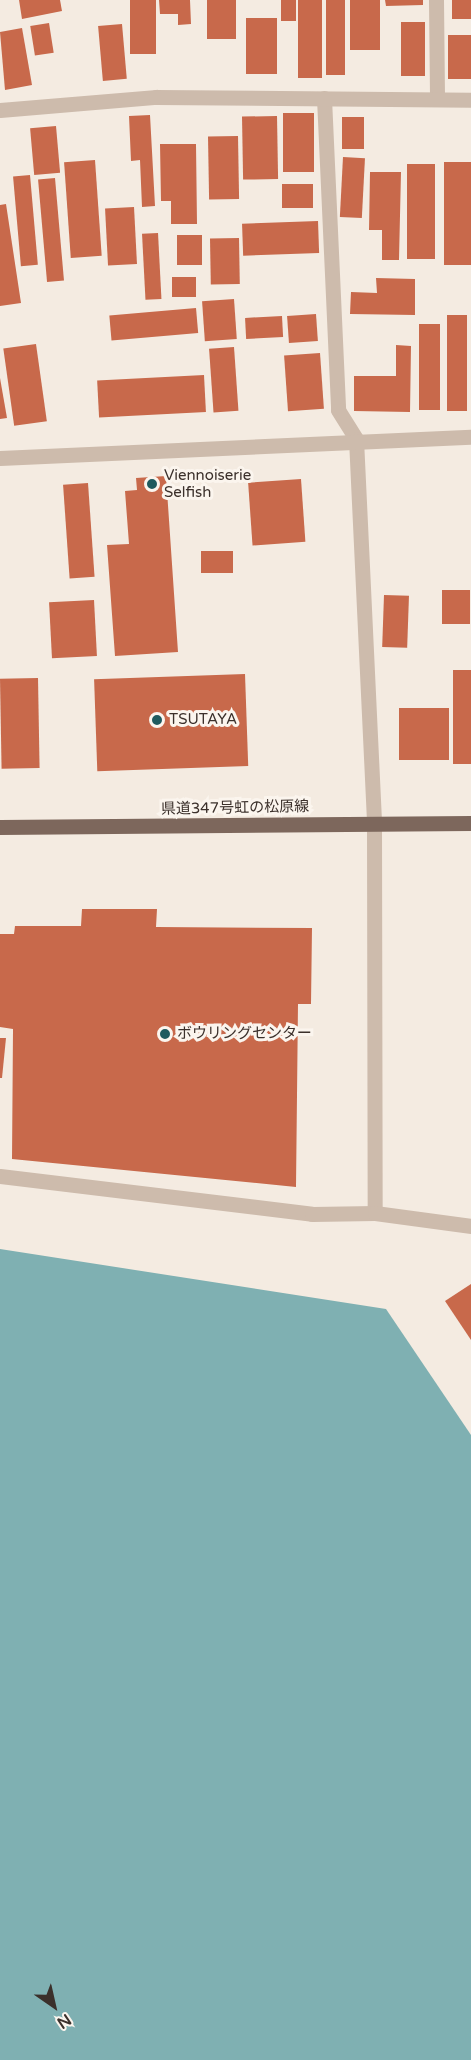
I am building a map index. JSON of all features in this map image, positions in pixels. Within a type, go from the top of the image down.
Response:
[{"type":"main road","name":"県道347号虹の松原線","points":[[0,827],[471,823]]},
{"type":"street","points":[[436,0],[437,99]]},
{"type":"street","points":[[0,110],[156,97],[471,100]]},
{"type":"street","points":[[324,98],[338,410],[356,439],[374,824],[375,1213]]},
{"type":"street","points":[[0,458],[356,439],[471,437]]},
{"type":"street","points":[[0,1176],[312,1214],[375,1213],[471,1226]]},
{"type":"water","points":[[0,1249],[386,1309],[471,1435],[471,2060],[0,2060]]},
{"type":"building","points":[[19,0],[60,0],[62,11],[22,19]]},
{"type":"building","points":[[130,0],[156,0],[156,54],[130,54]]},
{"type":"building","points":[[159,0],[190,0],[191,24],[178,25],[178,14],[160,14]]},
{"type":"building","points":[[207,0],[236,0],[236,39],[207,39]]},
{"type":"building","points":[[281,0],[296,0],[296,21],[281,21]]},
{"type":"building","points":[[298,0],[322,0],[322,78],[298,78]]},
{"type":"building","points":[[326,0],[345,0],[345,75],[326,75]]},
{"type":"building","points":[[350,0],[380,0],[380,50],[350,50]]},
{"type":"building","points":[[385,0],[423,0],[423,5],[386,6]]},
{"type":"building","points":[[452,0],[471,0],[471,19],[452,19]]},
{"type":"building","points":[[246,18],[277,18],[277,74],[246,74]]},
{"type":"building","points":[[401,22],[425,22],[425,76],[401,76]]},
{"type":"building","points":[[49,23],[54,53],[35,56],[30,26]]},
{"type":"building","points":[[122,24],[127,79],[103,81],[98,26]]},
{"type":"building","points":[[22,28],[32,85],[5,90],[0,32]]},
{"type":"building","points":[[448,35],[471,35],[471,79],[448,79]]},
{"type":"building","points":[[283,113],[314,113],[314,172],[283,172]]},
{"type":"building","points":[[150,115],[155,206],[142,207],[140,160],[131,161],[129,116]]},
{"type":"building","points":[[277,116],[278,179],[243,180],[242,117]]},
{"type":"building","points":[[342,117],[364,117],[364,149],[342,149]]},
{"type":"building","points":[[56,126],[60,173],[34,175],[30,128]]},
{"type":"building","points":[[238,136],[239,199],[209,200],[208,137]]},
{"type":"building","points":[[160,144],[196,144],[197,224],[171,224],[171,201],[161,201]]},
{"type":"building","points":[[343,157],[365,158],[362,218],[340,217]]},
{"type":"building","points":[[95,160],[102,256],[71,258],[64,162]]},
{"type":"building","points":[[444,162],[471,162],[471,265],[444,265]]},
{"type":"building","points":[[407,164],[435,164],[435,259],[407,259]]},
{"type":"building","points":[[370,172],[401,172],[399,260],[382,260],[382,230],[369,230]]},
{"type":"building","points":[[30,175],[38,265],[21,266],[13,176]]},
{"type":"building","points":[[55,178],[64,281],[47,282],[38,179]]},
{"type":"building","points":[[282,184],[313,184],[313,208],[282,208]]},
{"type":"building","points":[[6,204],[21,303],[0,306],[0,205]]},
{"type":"building","points":[[134,207],[137,264],[108,265],[105,209]]},
{"type":"building","points":[[318,221],[319,253],[243,256],[242,224]]},
{"type":"building","points":[[158,233],[161,299],[145,300],[142,234]]},
{"type":"building","points":[[177,235],[202,235],[202,265],[177,265]]},
{"type":"building","points":[[239,238],[240,284],[211,284],[210,239]]},
{"type":"building","points":[[172,277],[196,277],[196,297],[172,297]]},
{"type":"building","points":[[376,278],[415,279],[415,315],[350,314],[351,292],[377,293]]},
{"type":"building","points":[[234,299],[237,339],[205,341],[202,301]]},
{"type":"building","points":[[196,308],[198,333],[112,340],[109,316]]},
{"type":"building","points":[[316,314],[318,341],[289,343],[287,316]]},
{"type":"building","points":[[447,315],[467,315],[467,411],[447,411]]},
{"type":"building","points":[[282,316],[283,337],[246,339],[245,318]]},
{"type":"building","points":[[419,324],[440,324],[440,410],[419,410]]},
{"type":"building","points":[[36,344],[47,421],[14,426],[3,349]]},
{"type":"building","points":[[396,345],[411,346],[410,412],[354,411],[354,376],[396,376]]},
{"type":"building","points":[[234,347],[238,411],[214,413],[209,349]]},
{"type":"building","points":[[320,353],[324,409],[288,411],[284,356]]},
{"type":"building","points":[[204,375],[206,412],[99,418],[97,381]]},
{"type":"building","points":[[0,378],[7,418],[0,419]]},
{"type":"building","points":[[166,476],[178,652],[115,656],[107,545],[129,544],[125,491],[137,490],[136,478]]},
{"type":"building","points":[[301,479],[305,542],[253,546],[248,483]]},
{"type":"building","points":[[88,483],[95,577],[70,579],[63,485]]},
{"type":"building","points":[[201,551],[233,551],[233,573],[201,573]]},
{"type":"building","points":[[442,590],[470,590],[470,624],[442,624]]},
{"type":"building","points":[[384,595],[409,596],[407,648],[382,647]]},
{"type":"building","points":[[94,600],[97,656],[52,658],[49,602]]},
{"type":"building","points":[[453,670],[471,670],[471,764],[453,764]]},
{"type":"building","points":[[245,674],[248,766],[97,771],[94,679]]},
{"type":"building","points":[[38,678],[40,768],[2,769],[0,679]]},
{"type":"building","points":[[399,708],[449,708],[449,760],[399,760]]},
{"type":"building","points":[[82,909],[157,909],[156,927],[312,928],[311,1004],[298,1004],[296,1187],[12,1159],[13,1029],[0,1027],[0,934],[14,934],[15,926],[81,926]]},
{"type":"building","points":[[0,1038],[6,1038],[2,1078],[0,1078]]},
{"type":"building","points":[[471,1284],[471,1340],[445,1301]]},
{"type":"place","name":"Viennoiserie Selfish","points":[[152,484]]},
{"type":"place","name":"TSUTAYA","points":[[157,720]]},
{"type":"place","name":"ボウリングセンター","points":[[165,1034]]}]
